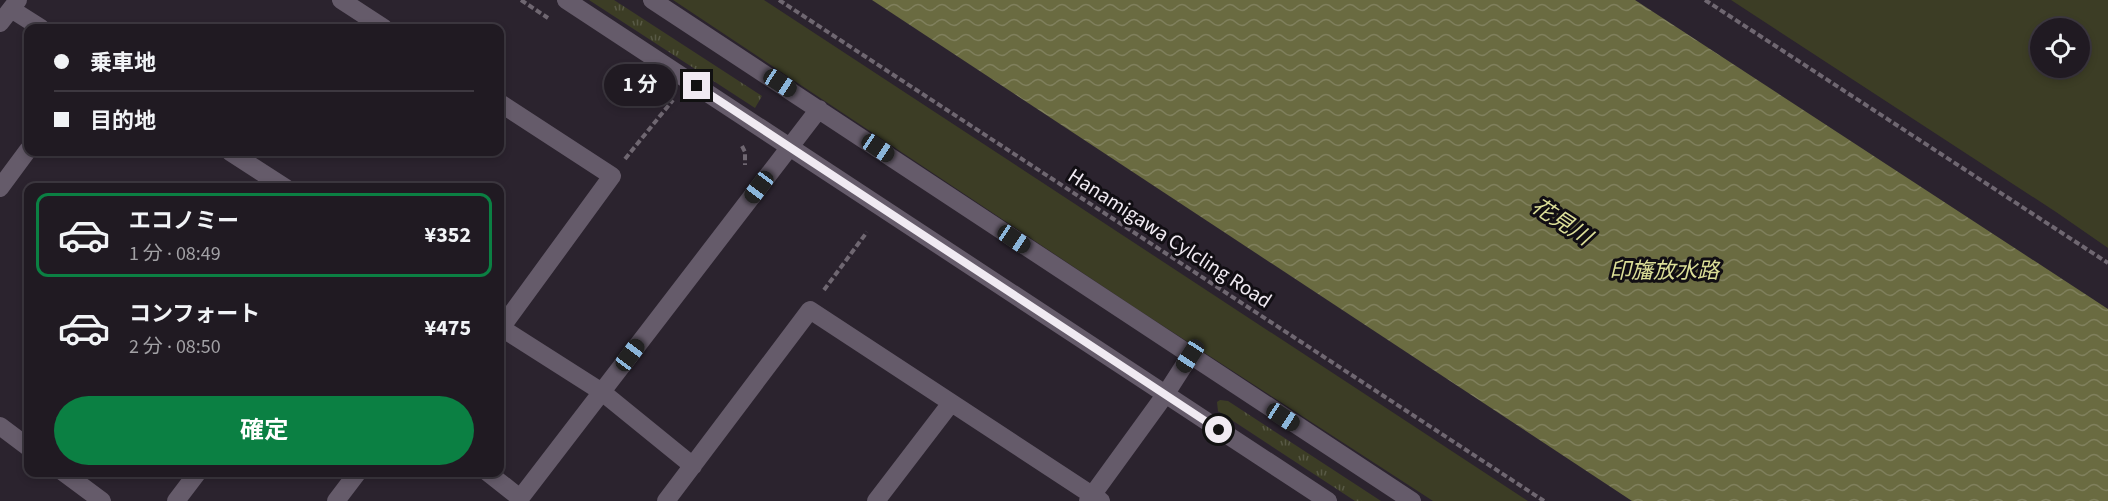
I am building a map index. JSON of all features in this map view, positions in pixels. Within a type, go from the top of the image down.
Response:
[{"type":"street","points":[[340,0],[378,24]]},
{"type":"street","points":[[566,0],[1328,501]]},
{"type":"street","points":[[652,0],[1412,501]]},
{"type":"street","points":[[10,11],[34,24]]},
{"type":"street","points":[[504,106],[612,176],[504,322]]},
{"type":"street","points":[[493,477],[519,499],[819,109]]},
{"type":"street","points":[[0,188],[24,155]]},
{"type":"street","points":[[236,156],[278,183]]},
{"type":"street","points":[[666,501],[810,310],[1094,499],[1190,356]]},
{"type":"street","points":[[504,330],[602,392],[693,466]]},
{"type":"street","points":[[876,501],[951,403]]},
{"type":"street","points":[[0,426],[24,444]]},
{"type":"street","points":[[70,477],[102,501]]},
{"type":"street","points":[[176,501],[194,477]]},
{"type":"street","points":[[336,501],[354,477]]},
{"type":"path","points":[[521,0],[550,19]]},
{"type":"path","name":"Hanamigawa Cylcling Road","points":[[779,0],[1545,501]]},
{"type":"path","points":[[1705,0],[2108,263]]},
{"type":"path","points":[[664,93],[682,106]]},
{"type":"path","points":[[612,176],[673,100]]},
{"type":"path","points":[[738,141],[745,152],[743,174]]},
{"type":"path","points":[[810,310],[867,231]]},
{"type":"green space","points":[[589,0],[614,0],[762,96],[755,108]]},
{"type":"green space","points":[[673,0],[764,0],[1528,501],[1433,501],[1137,309]]},
{"type":"green space","points":[[1731,0],[2108,0],[2108,248],[2056,212]]},
{"type":"green space","points":[[1228,401],[1381,501],[1355,501],[1218,411],[1217,402]]},
{"type":"water","name":"印旛放水路","points":[[872,0],[1635,0],[2108,309],[2108,501],[1632,501]]},
{"type":"route","points":[[697,86],[1219,430]]},
{"type":"water label","name":"花見川","points":[[1562,221]]}]
